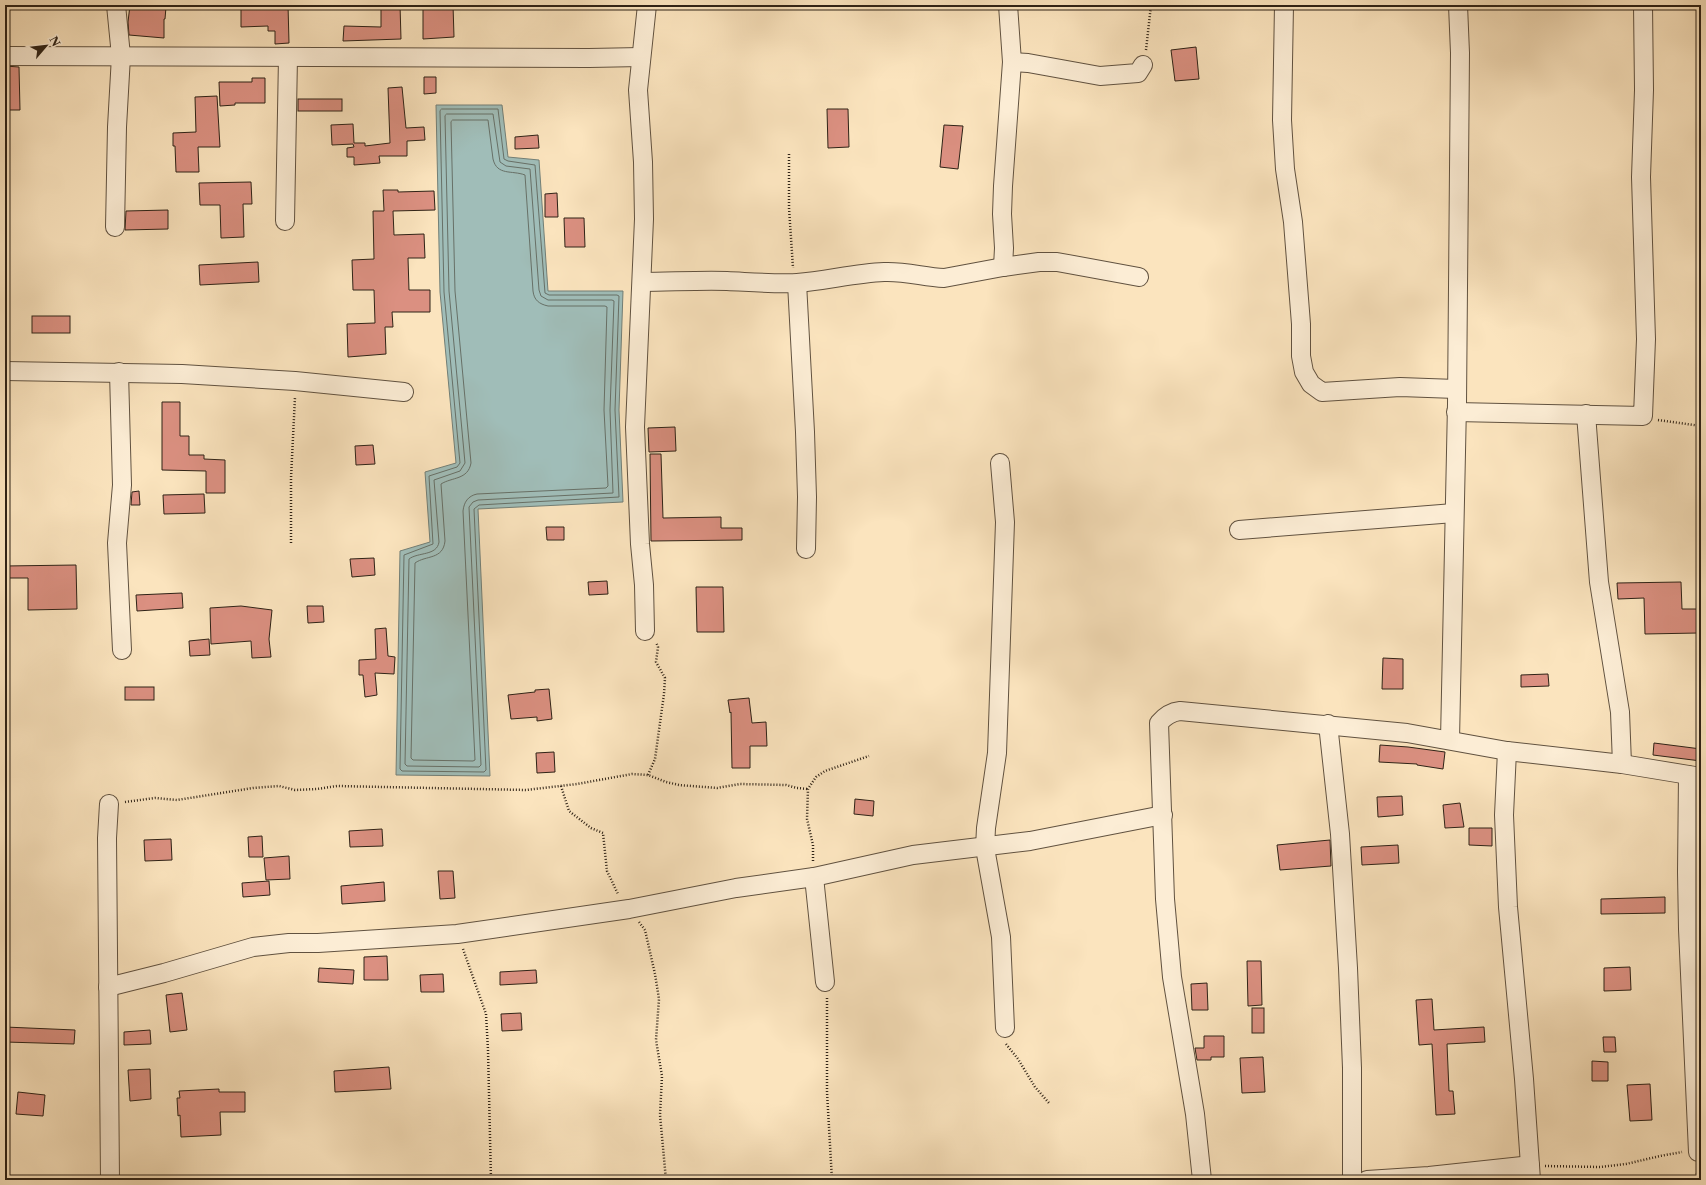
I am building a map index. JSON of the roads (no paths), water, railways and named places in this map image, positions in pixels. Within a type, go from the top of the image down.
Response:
[{"type":"street","points":[[115,227],[117,127],[121,56],[116,5]]},
{"type":"street","points":[[645,631],[644,585],[640,536],[635,427],[638,368],[638,328],[642,282],[643,176],[638,90],[647,5]]},
{"type":"street","points":[[1003,267],[1003,186],[1012,62],[1008,5]]},
{"type":"street","points":[[1284,5],[1282,120],[1285,169],[1293,222],[1301,324],[1301,356],[1304,372],[1311,384],[1322,392],[1400,387],[1456,389]]},
{"type":"street","points":[[1450,740],[1456,412],[1460,53],[1458,5]]},
{"type":"street","points":[[1456,412],[1643,416],[1646,339],[1641,176],[1644,90],[1643,5]]},
{"type":"street","points":[[5,56],[641,57]]},
{"type":"street","points":[[285,221],[288,57]]},
{"type":"street","points":[[1012,62],[1042,65],[1100,76],[1138,73],[1143,65]]},
{"type":"street","points":[[642,282],[699,281],[769,284],[797,283],[884,272],[905,272],[944,278],[1039,262],[1057,262],[1139,277]]},
{"type":"street","points":[[797,283],[805,432],[807,498],[806,549]]},
{"type":"street","points":[[5,371],[182,374],[296,381],[404,392]]},
{"type":"street","points":[[119,372],[122,484],[117,543],[122,650]]},
{"type":"street","points":[[1586,414],[1599,582],[1618,696],[1622,764]]},
{"type":"street","points":[[1000,463],[1005,522],[997,753],[986,828],[985,848],[1001,937],[1005,1028]]},
{"type":"street","points":[[1239,530],[1454,513]]},
{"type":"street","points":[[1202,1180],[1196,1114],[1172,977],[1165,899],[1159,723],[1164,717],[1172,712],[1180,710],[1407,733],[1507,751],[1622,764],[1695,776],[1687,872],[1688,930],[1699,1152]]},
{"type":"street","points":[[1328,724],[1340,834],[1348,968],[1352,1068],[1352,1180]]},
{"type":"street","points":[[1367,1180],[1429,1176],[1531,1173],[1504,847],[1507,751]]},
{"type":"street","points":[[109,804],[106,838],[110,1180]]},
{"type":"street","points":[[108,987],[253,947],[289,943],[318,943],[457,934],[629,909],[736,888],[814,878],[913,855],[985,848],[1051,838],[1163,814]]},
{"type":"street","points":[[814,878],[826,982]]},
{"type":"water","points":[[436,105],[502,105],[508,157],[539,160],[548,291],[623,291],[619,410],[623,502],[478,509],[490,776],[396,775],[400,551],[430,542],[425,472],[456,463],[440,292]]}]
